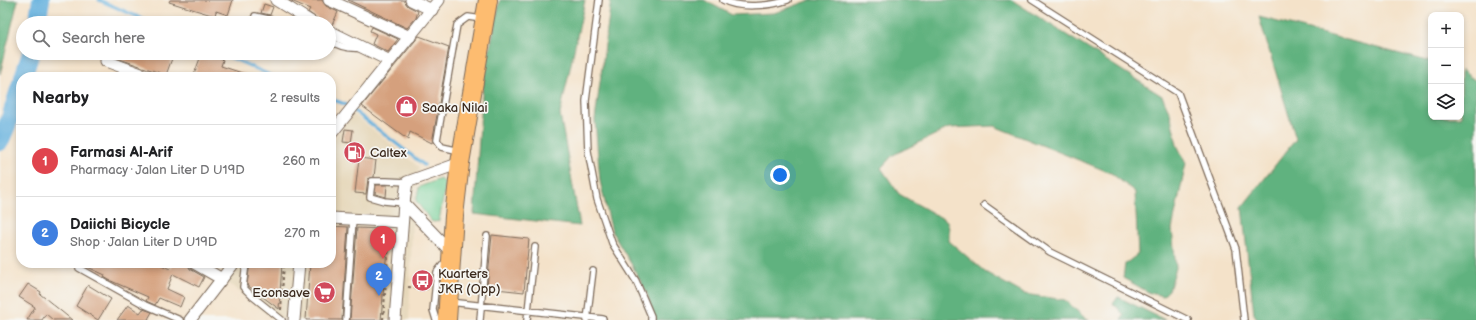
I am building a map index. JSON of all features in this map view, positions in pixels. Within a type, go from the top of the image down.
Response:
[{"type":"highway","points":[[447,320],[454,216],[461,157],[488,0]]},
{"type":"street","points":[[276,0],[302,16]]},
{"type":"street","points":[[329,0],[410,37]]},
{"type":"street","points":[[411,0],[432,10]]},
{"type":"street","points":[[336,128],[439,0]]},
{"type":"street","points":[[336,35],[390,61]]},
{"type":"street","points":[[106,61],[136,72]]},
{"type":"street","points":[[395,320],[402,222],[407,182],[461,157]]},
{"type":"street","points":[[404,203],[452,253]]},
{"type":"street","points":[[336,218],[402,222]]},
{"type":"street","points":[[203,268],[222,279]]},
{"type":"street","points":[[190,320],[230,268]]},
{"type":"street","points":[[294,320],[299,268]]},
{"type":"lane","points":[[599,0],[586,101],[588,151],[597,199],[612,242],[636,281],[651,316],[651,320]]},
{"type":"lane","points":[[723,0],[728,3],[761,7],[788,0]]},
{"type":"lane","points":[[1032,0],[1178,93],[1236,249],[1244,320]]},
{"type":"lane","points":[[461,157],[442,147],[437,140],[457,25],[468,17],[484,19]]},
{"type":"lane","points":[[336,44],[350,49],[362,48]]},
{"type":"lane","points":[[404,203],[384,201],[370,197],[372,181],[407,182]]},
{"type":"lane","points":[[984,205],[1050,252],[1188,320]]},
{"type":"lane","points":[[346,320],[353,219]]},
{"type":"lane","points":[[480,320],[487,236]]},
{"type":"lane","points":[[527,320],[536,247]]},
{"type":"lane","points":[[436,320],[433,310],[437,272],[452,253]]},
{"type":"lane","points":[[80,268],[145,305],[180,320]]},
{"type":"lane","points":[[245,268],[243,287],[281,320]]},
{"type":"lane","points":[[587,319],[593,271]]},
{"type":"lane","points":[[448,302],[587,319],[603,319]]},
{"type":"path","points":[[382,320],[390,221]]},
{"type":"path","points":[[281,320],[284,268]]},
{"type":"path","points":[[397,286],[435,289]]},
{"type":"shaded area","points":[[353,114],[419,167],[412,224],[409,320],[275,320],[227,282],[237,268],[336,268],[336,136]]},
{"type":"green space","points":[[0,0],[18,0],[0,74]]},
{"type":"green space","points":[[500,0],[585,0],[560,114],[580,226],[474,214],[483,81]]},
{"type":"green space","points":[[611,0],[704,0],[732,15],[774,13],[811,0],[1012,0],[1162,96],[1170,113],[1177,145],[1186,163],[1172,229],[1176,268],[1169,290],[1163,296],[1150,293],[1123,278],[1125,264],[1138,254],[1135,192],[1111,173],[994,126],[949,128],[893,155],[881,168],[899,194],[947,221],[949,241],[985,272],[1024,294],[1065,300],[1089,320],[655,320],[647,294],[612,232],[600,181],[595,120]]},
{"type":"green space","points":[[1259,17],[1428,61],[1428,120],[1464,120],[1464,72],[1476,81],[1476,320],[1258,320],[1254,314],[1242,207],[1296,139]]},
{"type":"green space","points":[[440,179],[446,183],[439,221],[434,222],[431,221],[416,201],[419,187]]},
{"type":"green space","points":[[1118,297],[1165,320],[1121,320],[1124,316],[1113,304]]},
{"type":"building","points":[[170,0],[233,0],[228,15],[216,11],[215,16],[169,2]]},
{"type":"building","points":[[289,0],[322,0],[326,6],[338,12],[336,16],[314,16],[308,12],[310,9]]},
{"type":"building","points":[[348,0],[404,0],[408,6],[418,11],[416,18],[407,28]]},
{"type":"building","points":[[264,4],[273,7],[270,15],[261,13]]},
{"type":"building","points":[[372,27],[398,39],[388,52],[372,44],[376,34],[370,31]]},
{"type":"building","points":[[419,36],[449,47],[432,143],[410,132],[408,140],[362,106]]},
{"type":"building","points":[[122,60],[171,60],[167,72],[157,72]]},
{"type":"building","points":[[199,60],[223,60],[221,66],[239,72],[195,72]]},
{"type":"building","points":[[345,129],[353,130],[351,143],[343,142]]},
{"type":"building","points":[[359,158],[376,160],[374,177],[368,179],[366,194],[355,193]]},
{"type":"building","points":[[376,185],[387,185],[386,197],[375,194]]},
{"type":"building","name":"Econsave","points":[[336,226],[348,227],[342,320],[306,320],[310,268],[336,268]]},
{"type":"building","points":[[357,228],[382,229],[388,236],[381,320],[350,320]]},
{"type":"building","points":[[492,235],[529,239],[524,292],[487,288]]},
{"type":"building","points":[[90,268],[190,268],[204,277],[199,287],[173,274],[167,289],[184,297],[180,307],[159,298],[155,305],[146,301],[148,297],[109,280],[104,277],[105,275]]},
{"type":"building","points":[[249,268],[282,268],[279,309],[247,285]]},
{"type":"building","points":[[28,284],[41,292],[40,294],[72,320],[53,320],[46,314],[42,320],[27,320],[35,307],[19,297]]},
{"type":"building","points":[[88,285],[111,299],[98,320],[76,306]]},
{"type":"building","points":[[128,305],[140,313],[143,309],[152,312],[148,319],[150,320],[117,320]]},
{"type":"waterway","points":[[38,16],[41,0]]},
{"type":"waterway","points":[[99,0],[136,16]]},
{"type":"waterway","points":[[25,72],[29,60]]},
{"type":"waterway","points":[[236,60],[264,72]]},
{"type":"waterway","points":[[0,142],[16,99]]},
{"type":"waterway","points":[[336,101],[345,104],[424,165]]},
{"type":"place","name":"Saaka Nilai","points":[[406,107]]},
{"type":"place","name":"Caltex","points":[[354,152]]},
{"type":"place","name":"Farmasi Al-Arif","points":[[383,259]]},
{"type":"place","name":"Kuarters JKR (Opp)","points":[[422,280]]},
{"type":"place","name":"Econsave","points":[[325,292]]},
{"type":"place","name":"Daiichi Bicycle","points":[[379,296]]}]
